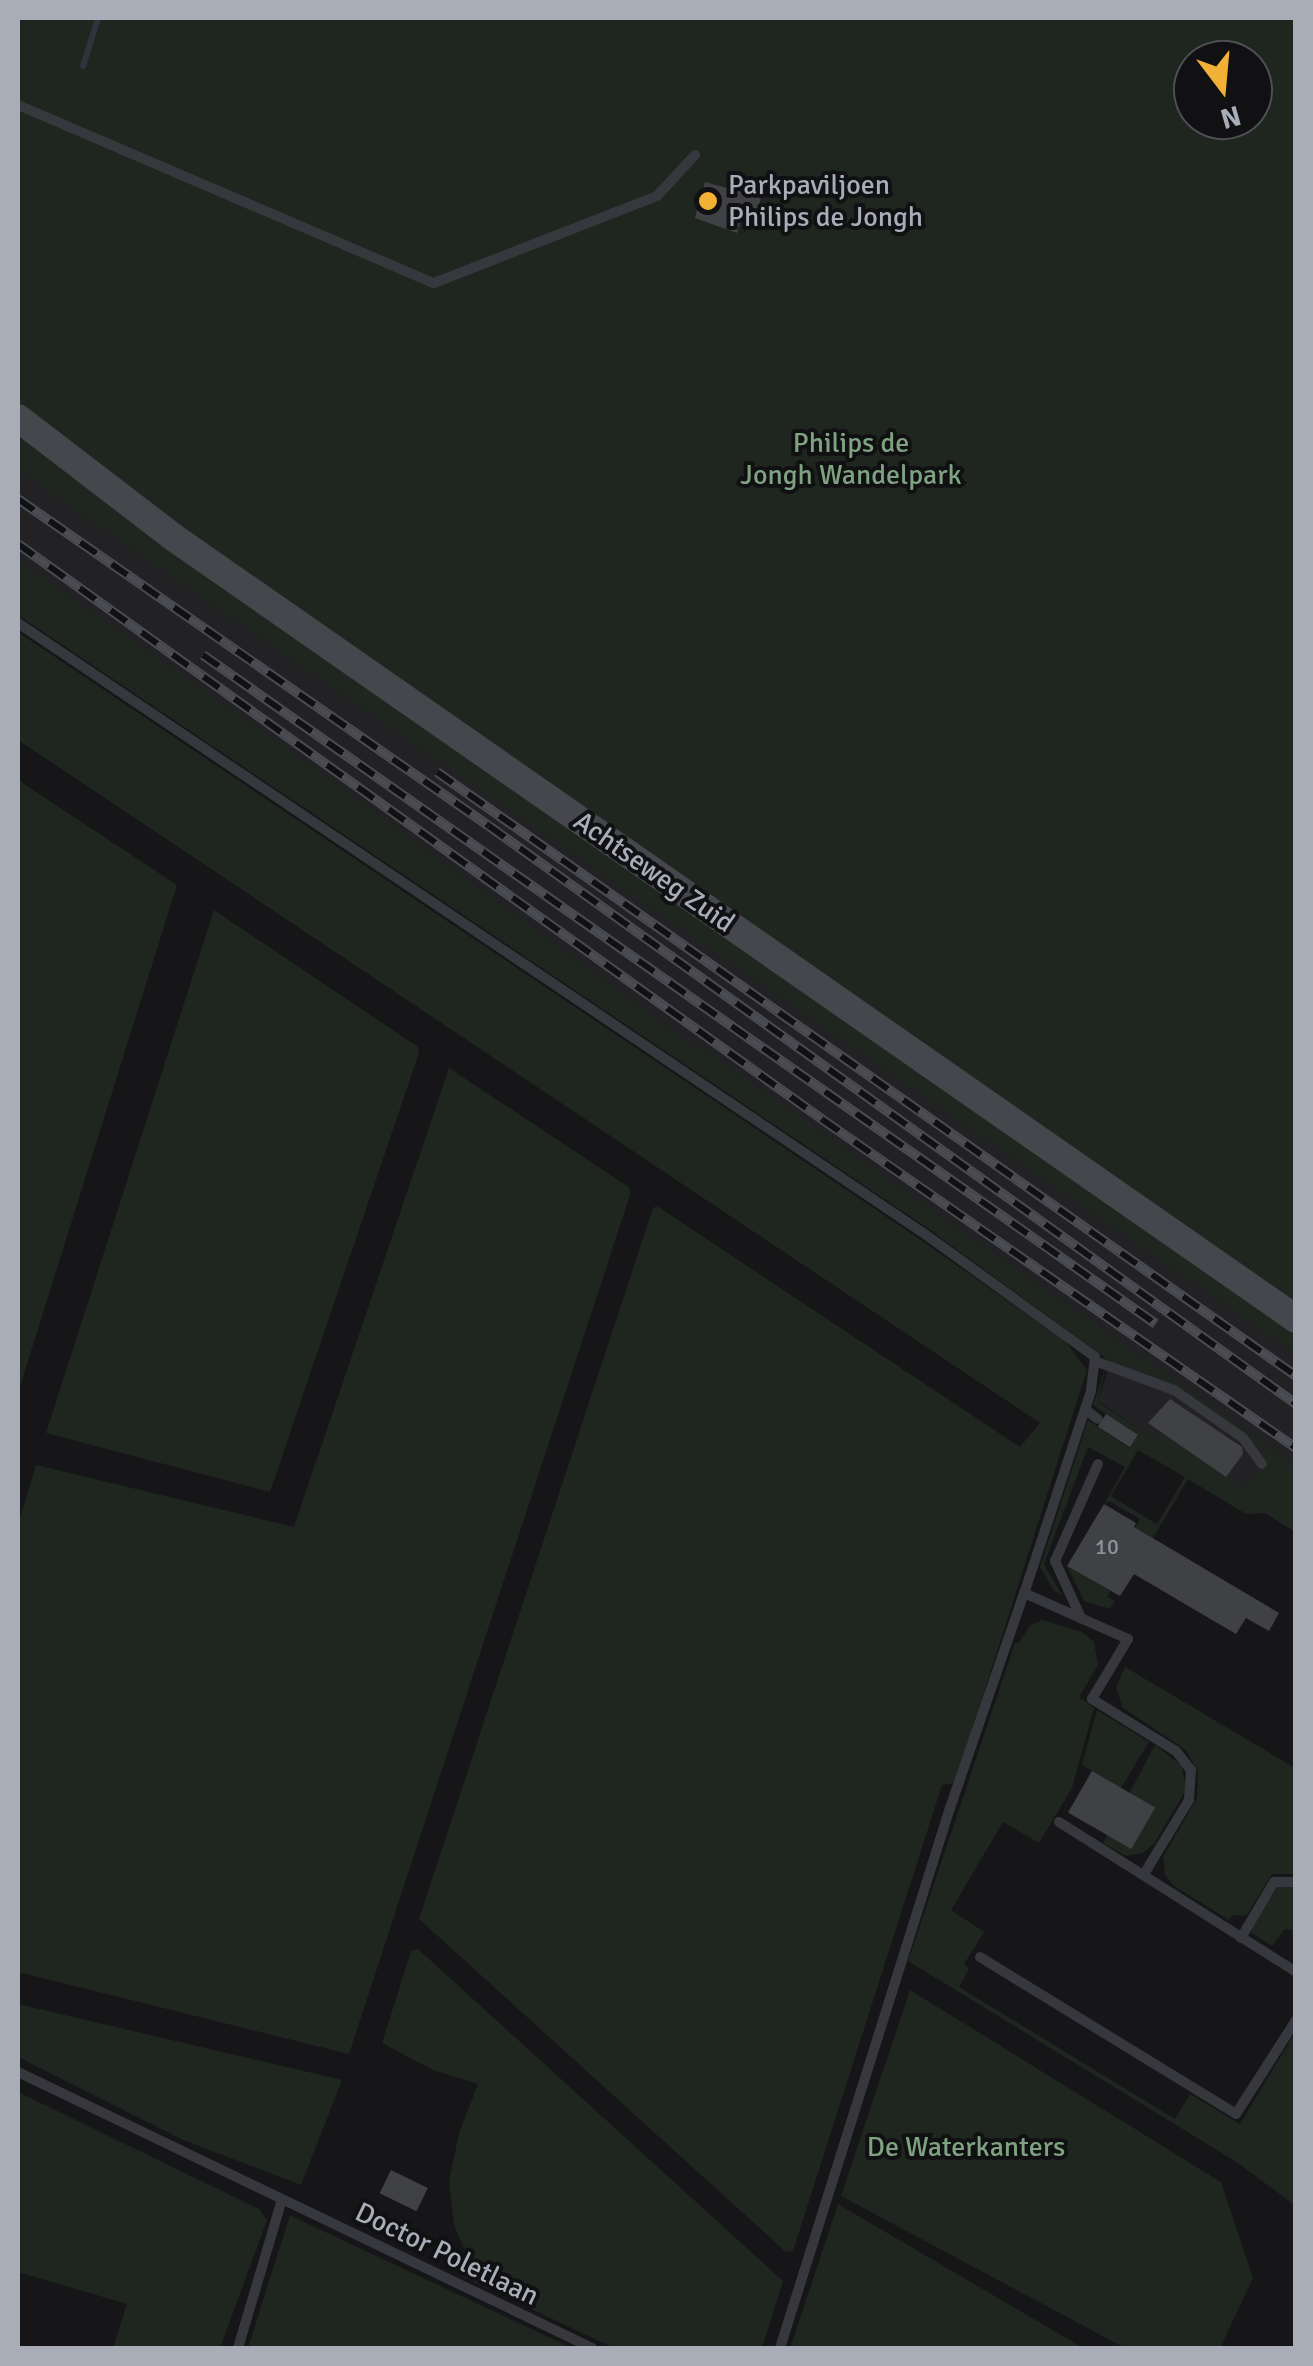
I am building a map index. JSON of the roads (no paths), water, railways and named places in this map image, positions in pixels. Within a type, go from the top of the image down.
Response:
[{"type":"street","name":"Achtseweg Zuid","points":[[18,418],[173,538],[1296,1319]]},
{"type":"lane","points":[[18,104],[434,283],[657,196],[695,155]]},
{"type":"lane","points":[[18,623],[922,1232],[1043,1317],[1095,1360],[1174,1390],[1243,1438],[1262,1464]]},
{"type":"lane","points":[[780,2348],[950,1808],[1085,1409],[1095,1360]]},
{"type":"lane","points":[[1085,1409],[1098,1418]]},
{"type":"lane","points":[[1081,1618],[1055,1562],[1098,1464]]},
{"type":"lane","points":[[1024,1594],[1128,1639],[1092,1700],[1176,1751],[1191,1770],[1189,1800],[1144,1874]]},
{"type":"lane","points":[[1059,1822],[1296,1972]]},
{"type":"lane","points":[[1241,1938],[1274,1882],[1296,1882]]},
{"type":"lane","points":[[980,1957],[1236,2114],[1296,2020]]},
{"type":"lane","name":"Doctor Poletlaan","points":[[18,2072],[592,2348]]},
{"type":"lane","points":[[238,2348],[282,2200]]},
{"type":"waterway","points":[[83,66],[98,18]]},
{"type":"railway","points":[[18,499],[489,826],[1296,1404]]},
{"type":"railway","points":[[18,544],[823,1120],[1296,1448]]},
{"type":"railway","points":[[203,655],[1156,1324]]},
{"type":"railway","points":[[437,772],[1296,1376]]},
{"type":"place","name":"Parkpaviljoen Philips de Jongh","points":[[708,201]]},
{"type":"park label","name":"Philips de Jongh Wandelpark","points":[[851,459]]},
{"type":"park label","name":"De Waterkanters","points":[[966,2147]]}]
